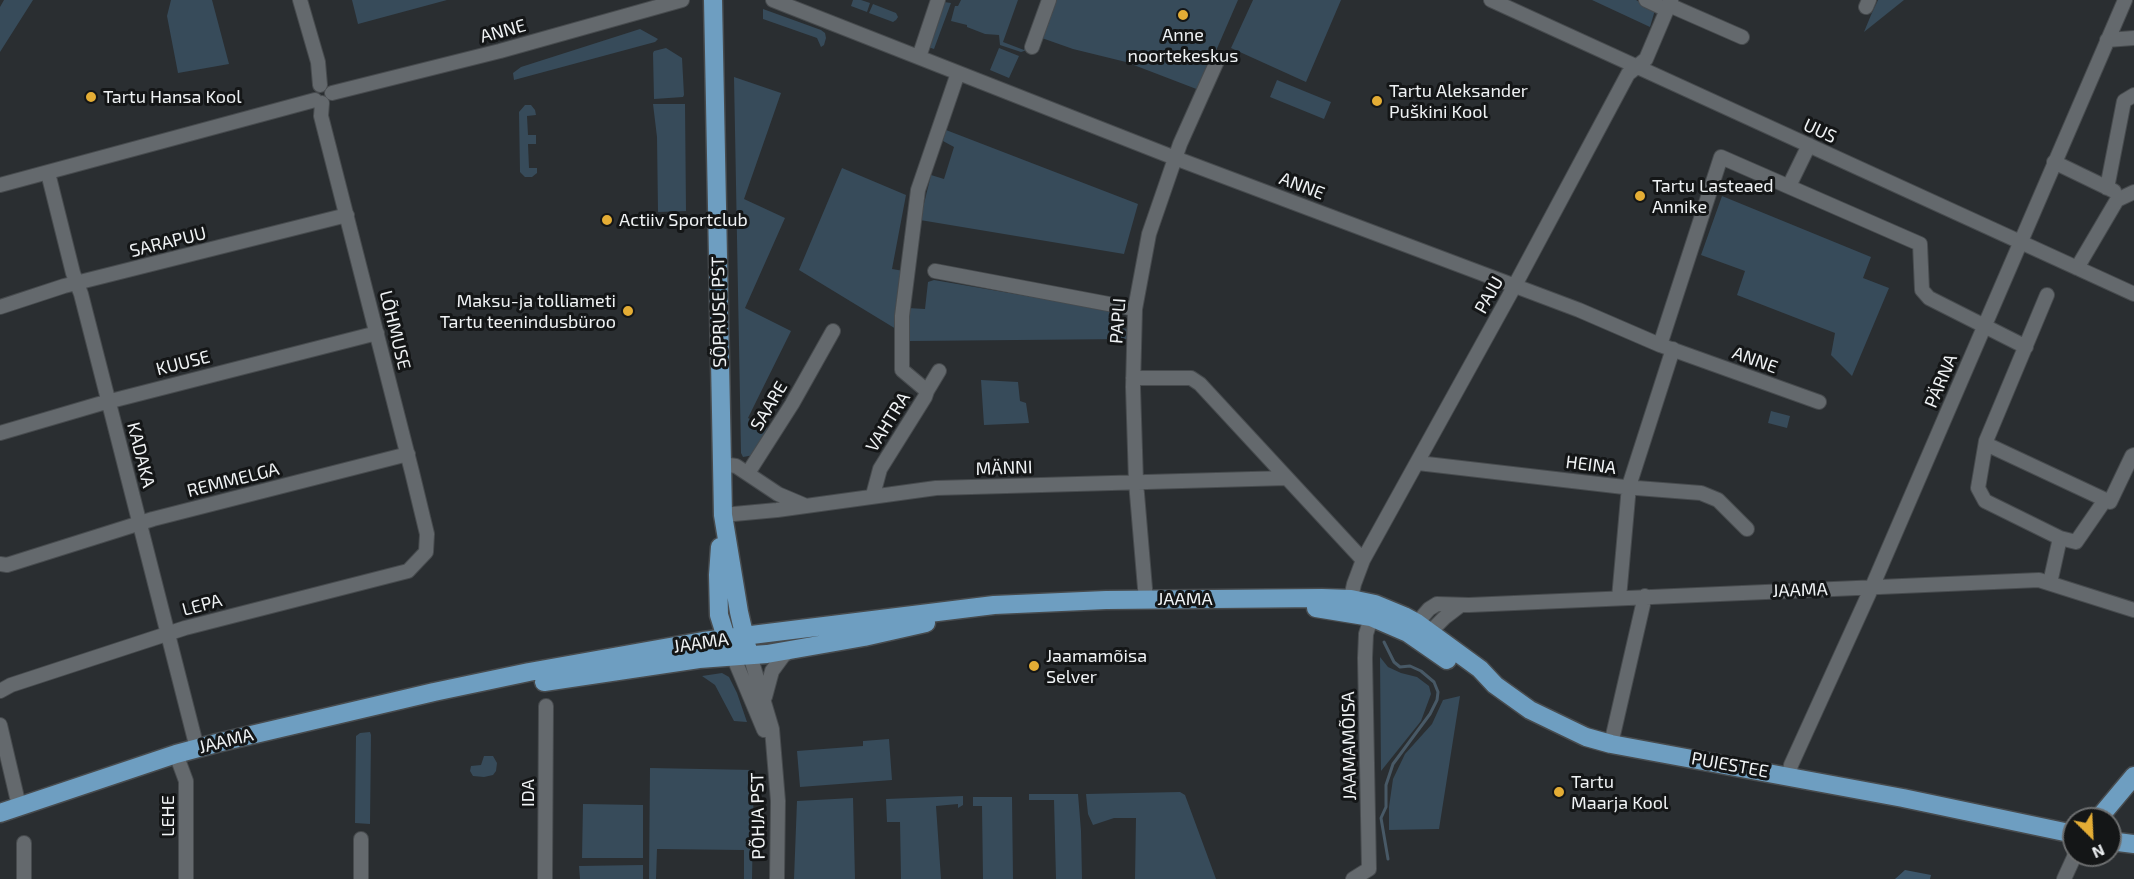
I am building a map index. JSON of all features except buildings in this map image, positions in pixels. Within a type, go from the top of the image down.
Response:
[{"type":"main road","name":"SÕPRUSE PST","points":[[712,0],[723,515],[738,647]]},
{"type":"main road","name":"JAAMA","points":[[0,813],[178,759],[436,700],[699,659],[738,647],[994,605],[1146,600],[1350,606],[1373,611],[1419,633]]},
{"type":"main road","name":"JAAMA","points":[[0,822],[178,759],[197,748],[434,692],[529,672],[703,641],[738,647],[792,649],[864,637],[922,623],[997,612],[1350,606]]},
{"type":"main road","name":"PUIESTEE","points":[[1419,633],[1480,669],[1496,686],[1530,710],[1586,737],[1611,744],[1789,776],[2062,832]]},
{"type":"main road","points":[[2108,807],[2134,776]]},
{"type":"street","name":"LÕHMUSE","points":[[300,0],[318,62],[322,95],[321,116],[408,454],[426,534],[426,552],[416,563]]},
{"type":"street","name":"ANNE","points":[[0,185],[322,95],[500,51],[682,0]]},
{"type":"street","name":"ANNE","points":[[773,0],[1175,158],[1579,310],[1666,347],[1819,402]]},
{"type":"street","points":[[920,57],[938,0]]},
{"type":"street","points":[[1032,47],[1049,0]]},
{"type":"street","name":"UUS","points":[[1491,0],[2134,294]]},
{"type":"street","points":[[1646,0],[1669,5],[1742,36]]},
{"type":"street","name":"PÄRNA","points":[[1789,776],[1791,765],[1872,587],[2125,0]]},
{"type":"street","name":"PAJU","points":[[1350,606],[1363,560],[1514,287],[1628,74],[1646,59],[1669,5]]},
{"type":"street","points":[[2107,40],[2134,38]]},
{"type":"street","name":"PAPLI","points":[[1146,600],[1136,482],[1133,378],[1135,309],[1149,234],[1175,158],[1218,59]]},
{"type":"street","points":[[927,391],[903,370],[902,316],[918,190],[958,73]]},
{"type":"street","points":[[2107,188],[2124,101],[2134,95]]},
{"type":"street","points":[[1789,186],[1809,145]]},
{"type":"street","points":[[1620,598],[1629,486],[1666,347],[1721,157],[1920,244],[1922,290],[1929,298],[2026,346]]},
{"type":"street","points":[[2054,162],[2107,188],[2130,195]]},
{"type":"street","name":"KADAKA","points":[[48,173],[109,401],[197,748]]},
{"type":"street","points":[[2078,268],[2116,201],[2130,195]]},
{"type":"street","name":"SARAPUU","points":[[0,307],[77,283],[347,215]]},
{"type":"street","points":[[936,271],[1135,309]]},
{"type":"street","points":[[2047,295],[1986,444],[1978,488],[1985,501],[2060,537],[2076,542],[2105,500]]},
{"type":"street","name":"SAARE","points":[[748,473],[786,414],[833,332]]},
{"type":"street","name":"KUUSE","points":[[0,433],[109,401],[377,333]]},
{"type":"street","name":"VAHTRA","points":[[873,495],[880,469],[939,371]]},
{"type":"street","points":[[1133,378],[1191,378],[1200,384],[1363,560]]},
{"type":"street","points":[[1986,444],[2110,502],[2134,455]]},
{"type":"street","name":"REMMELGA","points":[[0,564],[7,565],[140,523],[408,454]]},
{"type":"street","name":"HEINA","points":[[1418,463],[1701,493],[1718,500],[1747,529]]},
{"type":"street","points":[[722,464],[736,466],[778,494],[806,505]]},
{"type":"street","name":"MÄNNI","points":[[723,515],[777,510],[936,488],[1287,478]]},
{"type":"street","points":[[777,510],[780,503],[778,494]]},
{"type":"street","points":[[2050,583],[2060,537]]},
{"type":"street","name":"LEPA","points":[[0,691],[11,685],[168,634],[408,571],[416,563]]},
{"type":"street","name":"JAAMA","points":[[1419,633],[1430,609],[1437,604],[1461,605],[2039,580],[2134,610]]},
{"type":"street","points":[[1611,744],[1645,596]]},
{"type":"street","name":"JAAMAMÕISA","points":[[1353,879],[1371,874],[1365,658],[1366,634],[1373,611]]},
{"type":"street","name":"PÕHJA PST","points":[[738,647],[765,702],[772,729],[778,801],[777,879]]},
{"type":"street","name":"PÕHJA PST","points":[[738,647],[774,751]]},
{"type":"street","points":[[765,702],[772,670],[792,649]]},
{"type":"street","name":"IDA","points":[[545,879],[546,706]]},
{"type":"street","points":[[0,725],[19,806]]},
{"type":"street","name":"LEHE","points":[[178,759],[186,781],[186,879]]},
{"type":"street","points":[[361,839],[361,879]]},
{"type":"street","points":[[24,843],[24,879]]},
{"type":"shaded area","points":[[4,0],[33,0],[0,52],[0,7]]},
{"type":"shaded area","points":[[171,0],[212,0],[229,64],[178,73],[167,16]]},
{"type":"shaded area","points":[[352,0],[447,0],[358,24]]},
{"type":"shaded area","points":[[853,0],[870,3],[867,12],[851,6]]},
{"type":"shaded area","points":[[961,0],[1018,0],[1003,42],[1024,50],[1028,38],[1027,50],[1021,52],[1000,45],[999,35],[985,34],[967,25],[951,21],[955,6],[958,6]]},
{"type":"shaded area","points":[[1053,0],[1238,0],[1199,90],[1126,62],[1073,49],[1039,37]]},
{"type":"shaded area","points":[[1253,0],[1341,0],[1306,82],[1231,48]]},
{"type":"shaded area","points":[[1592,0],[1636,0],[1655,10],[1650,27]]},
{"type":"shaded area","points":[[1878,0],[1904,0],[1864,32],[1871,15]]},
{"type":"shaded area","points":[[944,2],[951,3],[934,49],[928,47]]},
{"type":"shaded area","points":[[873,4],[896,13],[898,17],[893,22],[869,13]]},
{"type":"shaded area","points":[[763,9],[821,30],[825,33],[826,38],[824,45],[821,47],[817,38],[763,19]]},
{"type":"shaded area","points":[[640,29],[658,39],[655,42],[514,80],[513,73],[521,67]]},
{"type":"shaded area","points":[[666,48],[682,58],[684,95],[683,97],[654,99],[653,53]]},
{"type":"shaded area","points":[[999,48],[1019,56],[1009,78],[990,70]]},
{"type":"shaded area","points":[[734,77],[781,93],[744,199],[785,218],[745,308],[791,331],[748,418],[772,430],[754,455],[743,457],[741,453]]},
{"type":"shaded area","points":[[1277,80],[1331,102],[1324,119],[1270,97]]},
{"type":"shaded area","points":[[653,104],[685,104],[686,211],[658,212],[657,137]]},
{"type":"shaded area","points":[[525,105],[531,105],[536,115],[527,116],[528,135],[536,135],[536,144],[528,144],[529,168],[537,168],[537,173],[532,177],[525,177],[520,172],[519,112]]},
{"type":"shaded area","points":[[946,130],[1138,204],[1124,254],[920,220],[931,175],[944,179],[954,147],[943,141]]},
{"type":"shaded area","points":[[842,168],[906,195],[892,269],[904,271],[896,329],[799,270]]},
{"type":"shaded area","points":[[1722,196],[1871,257],[1863,278],[1889,288],[1852,376],[1831,355],[1835,333],[1737,295],[1745,271],[1701,255]]},
{"type":"shaded area","points":[[934,280],[1114,311],[1112,327],[1129,329],[1128,339],[907,341],[908,308],[925,309],[928,282]]},
{"type":"shaded area","points":[[981,380],[1018,382],[1020,401],[1026,403],[1029,423],[984,425]]},
{"type":"shaded area","points":[[1771,411],[1790,416],[1787,428],[1768,423]]},
{"type":"shaded area","points":[[1380,657],[1388,667],[1417,677],[1429,686],[1431,694],[1421,721],[1381,771]]},
{"type":"shaded area","points":[[722,673],[729,677],[747,722],[734,721],[715,685],[702,676]]},
{"type":"shaded area","points":[[1460,696],[1439,829],[1389,830],[1393,779],[1405,754],[1432,724],[1443,700]]},
{"type":"shaded area","points":[[370,732],[370,824],[355,823],[356,736]]},
{"type":"shaded area","points":[[889,739],[892,780],[800,787],[797,751],[863,746],[863,741]]},
{"type":"shaded area","points":[[484,756],[493,756],[497,763],[496,771],[493,775],[484,777],[473,776],[470,771],[471,766],[481,765]]},
{"type":"shaded area","points":[[650,768],[754,770],[752,879],[744,879],[744,850],[657,849],[656,879],[649,879]]},
{"type":"shaded area","points":[[1180,792],[1185,795],[1216,879],[1135,879],[1136,818],[1114,818],[1093,825],[1088,814],[1086,794]]},
{"type":"shaded area","points":[[1029,794],[1078,794],[1082,879],[1056,879],[1054,800],[1029,800]]},
{"type":"shaded area","points":[[963,796],[963,805],[958,808],[958,804],[936,806],[941,879],[901,879],[900,822],[887,822],[886,799]]},
{"type":"shaded area","points":[[973,797],[1012,797],[1013,879],[983,879],[982,806],[973,806]]},
{"type":"shaded area","points":[[853,798],[855,879],[794,879],[797,801]]},
{"type":"shaded area","points":[[583,804],[643,805],[643,858],[582,858]]},
{"type":"shaded area","points":[[643,865],[643,879],[580,879],[579,866]]},
{"type":"shaded area","points":[[1905,870],[1931,875],[1930,879],[1895,879]]},
{"type":"waterway","points":[[1384,642],[1394,662],[1400,667],[1410,666],[1421,671],[1434,682],[1438,692],[1430,714],[1393,764],[1386,785],[1386,807],[1381,818],[1388,859]]},
{"type":"place","name":"Anne noortekeskus","points":[[1183,15]]},
{"type":"place","name":"Tartu Hansa Kool","points":[[91,97]]},
{"type":"place","name":"Tartu Aleksander Puškini Kool","points":[[1377,101]]},
{"type":"place","name":"Tartu Lasteaed Annike","points":[[1640,196]]},
{"type":"place","name":"Actiiv Sportclub","points":[[607,220]]},
{"type":"place","name":"Maksu-ja tolliameti Tartu teenindusbüroo","points":[[628,311]]},
{"type":"place","name":"Jaamamõisa Selver","points":[[1034,666]]},
{"type":"place","name":"Tartu Maarja Kool","points":[[1559,792]]}]
